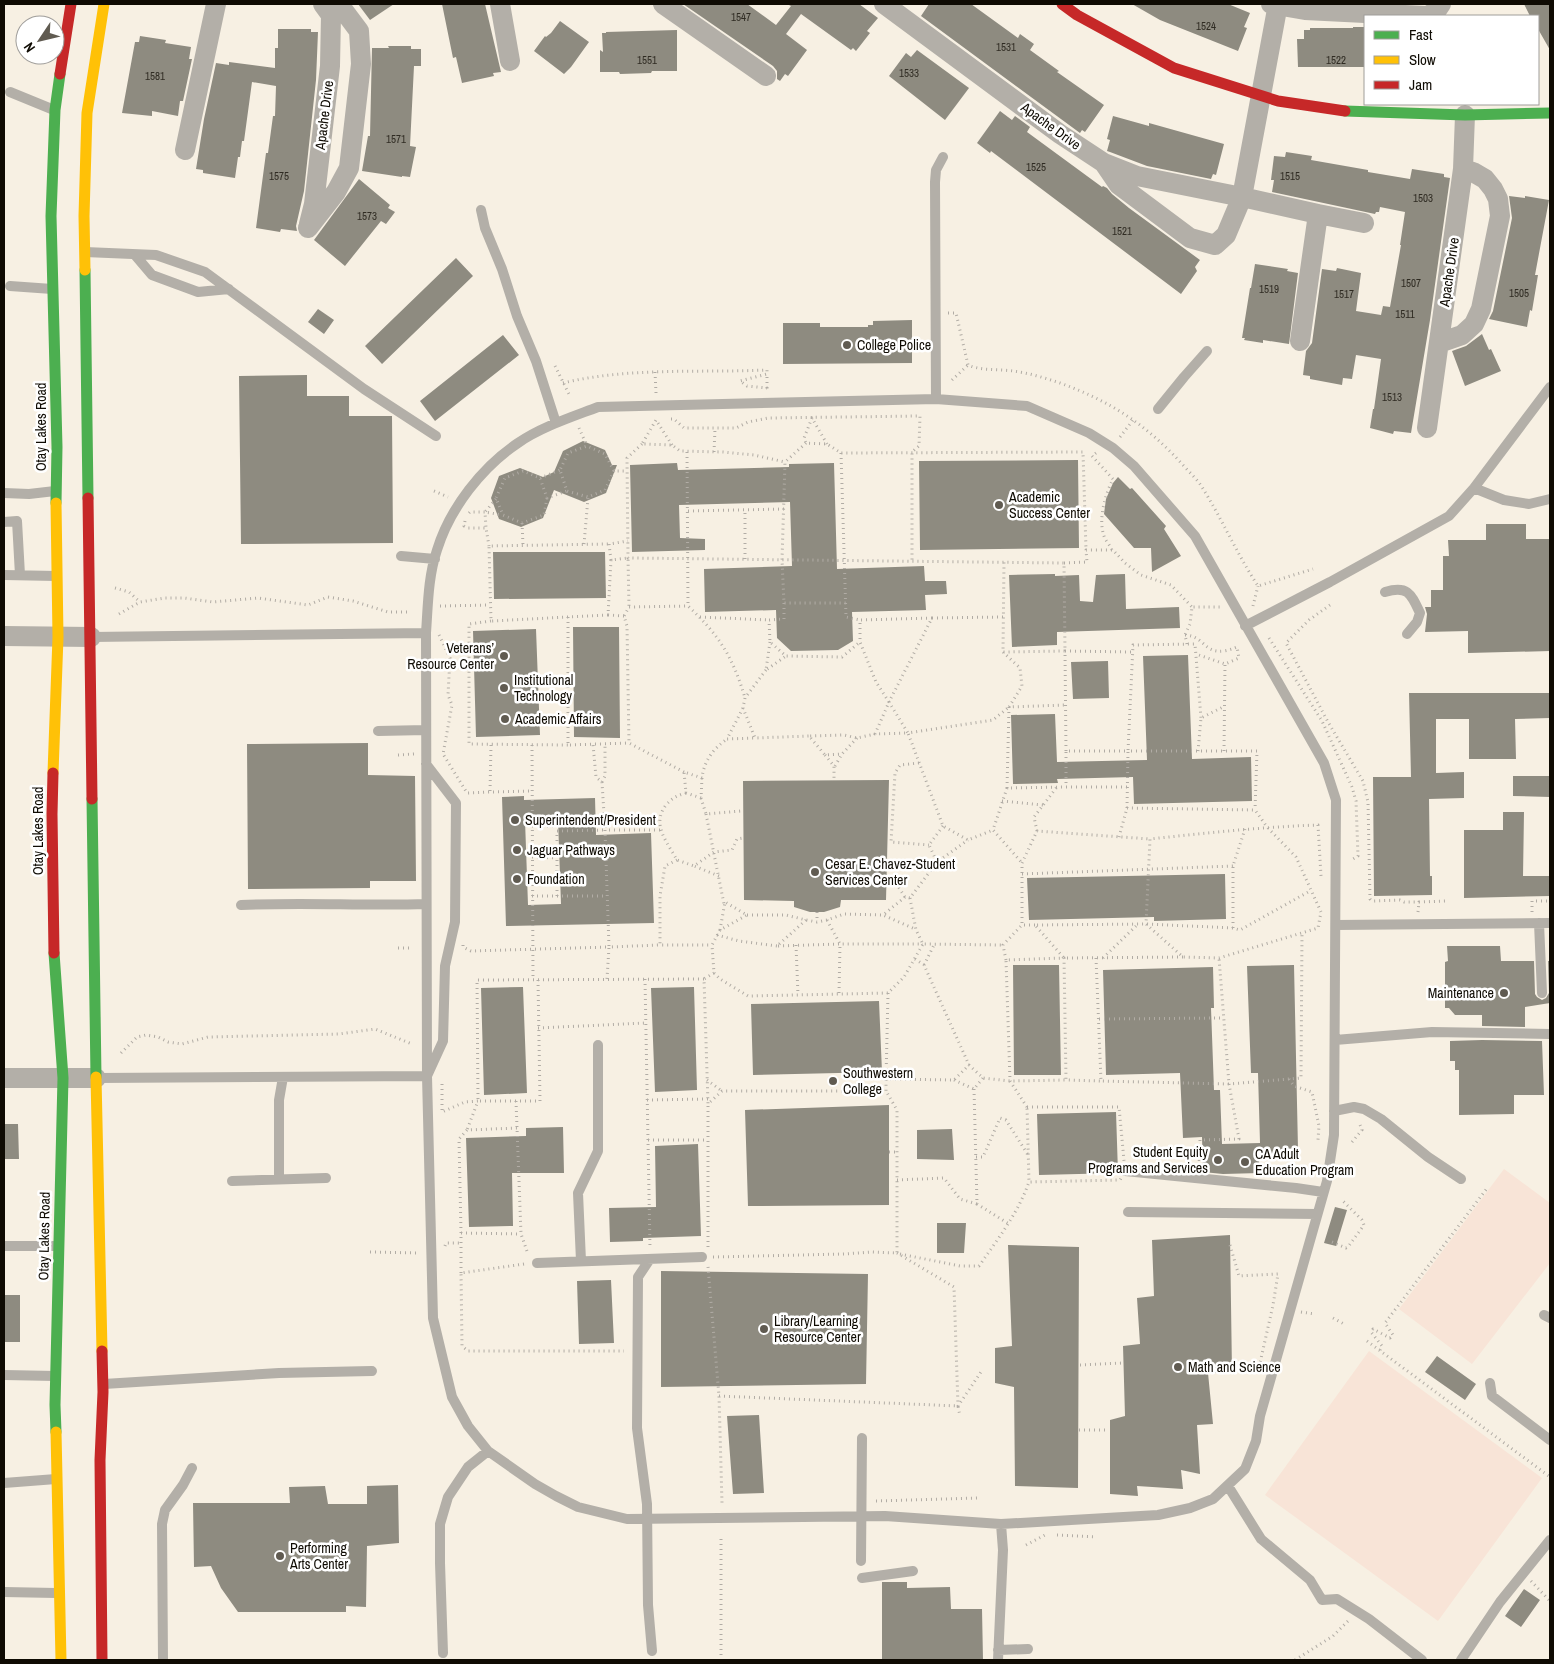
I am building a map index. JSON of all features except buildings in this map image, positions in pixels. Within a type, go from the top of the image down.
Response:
[{"type":"main road","name":"Otay Lakes Road","points":[[61,1660],[57,1593],[58,1479],[56,1376],[63,1078],[54,950],[52,823],[58,637],[57,447],[51,216],[55,110],[71,4]]},
{"type":"main road","points":[[102,1660],[100,1460],[103,1384],[92,848],[85,252],[88,113],[104,4]]},
{"type":"main road","points":[[1062,4],[1174,68],[1278,101],[1341,111],[1375,113],[1466,115],[1550,113]]},
{"type":"street","points":[[185,150],[216,4]]},
{"type":"street","points":[[500,4],[510,61]]},
{"type":"street","points":[[663,4],[766,76]]},
{"type":"street","name":"Apache Drive","points":[[884,4],[1060,134],[1104,163],[1138,176],[1364,223]]},
{"type":"street","points":[[1104,163],[1119,185],[1190,238],[1215,245],[1226,235],[1242,197],[1276,4],[1305,10],[1407,15]]},
{"type":"street","points":[[1429,15],[1437,10],[1441,4]]},
{"type":"street","name":"Apache Drive","points":[[327,9],[344,11],[359,31],[361,64],[349,168],[336,192],[308,228],[314,204],[330,66],[327,9]]},
{"type":"street","name":"Apache Drive","points":[[1427,428],[1463,169],[1466,115]]},
{"type":"street","points":[[1439,343],[1462,335],[1474,324],[1481,309],[1500,216],[1498,200],[1493,189],[1485,179],[1463,169]]},
{"type":"street","points":[[1300,341],[1318,214]]},
{"type":"street","points":[[4,636],[91,637]]},
{"type":"street","points":[[4,1078],[96,1078]]},
{"type":"lane","points":[[10,92],[55,110]]},
{"type":"lane","points":[[936,399],[935,182],[936,170],[943,157]]},
{"type":"lane","points":[[481,210],[485,228],[502,269],[517,316],[536,361],[556,423]]},
{"type":"lane","points":[[85,252],[156,255],[206,272],[364,389],[436,436]]},
{"type":"lane","points":[[135,255],[152,275],[198,292],[229,289]]},
{"type":"lane","points":[[10,286],[53,290]]},
{"type":"lane","points":[[1158,409],[1208,351]]},
{"type":"lane","points":[[1245,626],[1330,582],[1449,516],[1474,488],[1550,387]]},
{"type":"lane","points":[[936,399],[1027,406],[1090,433],[1113,448],[1134,466],[1195,536],[1324,763],[1336,800],[1334,1135],[1323,1192],[1260,1416],[1256,1441],[1245,1468],[1213,1499],[1190,1508],[1158,1515],[1001,1524],[885,1516],[627,1519],[578,1507],[535,1484],[488,1451],[468,1426],[452,1397],[433,1318],[427,1076],[426,633],[429,586],[437,549],[455,510],[487,469],[519,442],[556,423],[598,407],[936,399]]},
{"type":"lane","points":[[1474,488],[1504,500],[1529,504],[1550,499]]},
{"type":"lane","points":[[4,493],[29,494],[56,491]]},
{"type":"lane","points":[[4,522],[17,522],[20,575]]},
{"type":"lane","points":[[401,556],[435,559]]},
{"type":"lane","points":[[4,575],[57,576]]},
{"type":"lane","points":[[1385,592],[1394,589],[1405,590],[1413,596],[1420,613],[1417,622],[1407,634]]},
{"type":"lane","points":[[91,637],[426,633]]},
{"type":"lane","points":[[378,731],[426,730]]},
{"type":"lane","points":[[426,764],[456,803],[455,922],[445,966],[443,1041],[427,1076]]},
{"type":"lane","points":[[241,905],[285,903],[426,904]]},
{"type":"lane","points":[[1539,923],[1542,993]]},
{"type":"lane","points":[[1336,925],[1550,923]]},
{"type":"lane","points":[[1335,1040],[1432,1032],[1550,1034]]},
{"type":"lane","points":[[581,1261],[578,1193],[598,1151],[598,1045]]},
{"type":"lane","points":[[96,1078],[427,1076]]},
{"type":"lane","points":[[279,1179],[279,1100],[282,1077]]},
{"type":"lane","points":[[1334,1111],[1354,1107],[1364,1109],[1381,1118],[1428,1157],[1461,1180]]},
{"type":"lane","points":[[1125,1171],[1323,1192]]},
{"type":"lane","points":[[232,1181],[326,1178]]},
{"type":"lane","points":[[1128,1212],[1317,1214]]},
{"type":"lane","points":[[4,1246],[59,1246]]},
{"type":"lane","points":[[534,1263],[702,1257]]},
{"type":"lane","points":[[650,1259],[638,1277],[637,1428],[647,1504],[648,1605],[652,1651]]},
{"type":"lane","points":[[103,1384],[279,1373],[372,1372]]},
{"type":"lane","points":[[4,1375],[56,1376]]},
{"type":"lane","points":[[1490,1383],[1492,1396],[1550,1440]]},
{"type":"lane","points":[[862,1438],[862,1561]]},
{"type":"lane","points":[[443,1653],[440,1524],[448,1497],[468,1467],[488,1451]]},
{"type":"lane","points":[[163,1660],[162,1524],[165,1510],[183,1486],[192,1468]]},
{"type":"lane","points":[[4,1483],[58,1479]]},
{"type":"lane","points":[[1228,1486],[1261,1539],[1310,1580],[1322,1600],[1337,1599],[1369,1619],[1422,1660]]},
{"type":"lane","points":[[1001,1524],[1003,1550],[998,1655],[1028,1649]]},
{"type":"lane","points":[[1461,1660],[1500,1602],[1550,1540]]},
{"type":"lane","points":[[862,1578],[913,1571]]},
{"type":"lane","points":[[4,1592],[57,1593]]},
{"type":"path","points":[[952,380],[968,364]]},
{"type":"path","points":[[555,366],[570,396]]},
{"type":"path","points":[[563,383],[604,376],[655,372],[767,370],[768,395]]},
{"type":"path","points":[[655,372],[656,393]]},
{"type":"path","points":[[767,374],[740,380],[747,386],[767,388]]},
{"type":"path","points":[[646,419],[674,419],[684,428],[714,429],[736,428],[748,422],[768,418],[920,416],[919,446],[912,452],[912,562]]},
{"type":"path","points":[[806,444],[804,438],[812,418]]},
{"type":"path","points":[[610,560],[628,558],[912,562],[1087,562],[1084,452],[841,453],[827,444],[812,418]]},
{"type":"path","points":[[629,743],[627,626],[624,616],[629,607],[627,458],[642,444],[656,420]]},
{"type":"path","points":[[656,420],[672,445],[680,451],[754,455],[785,462]]},
{"type":"path","points":[[1123,434],[1133,420]]},
{"type":"path","points":[[587,425],[579,428],[587,446],[605,454],[614,471]]},
{"type":"path","points":[[714,429],[714,452]]},
{"type":"path","points":[[642,444],[672,445]]},
{"type":"path","points":[[700,617],[784,619],[782,560],[785,462],[806,444],[827,444]]},
{"type":"path","points":[[566,491],[560,470],[568,453],[587,446]]},
{"type":"path","points":[[688,452],[688,606]]},
{"type":"path","points":[[841,453],[846,617],[860,620],[1003,617]]},
{"type":"path","points":[[1100,456],[1095,453],[1092,456],[1112,479],[1104,498],[1102,517],[1103,535],[1112,550],[1125,563],[1142,575],[1171,585],[1192,607],[1235,608]]},
{"type":"path","points":[[490,621],[489,546],[485,512],[496,498],[505,478],[523,471],[540,478],[560,470]]},
{"type":"path","points":[[614,471],[627,471]]},
{"type":"path","points":[[547,498],[566,491],[588,498],[605,490],[614,471]]},
{"type":"path","points":[[486,528],[468,528],[464,526],[470,512],[503,515],[522,523],[544,515],[547,498],[540,478]]},
{"type":"path","points":[[434,491],[448,497]]},
{"type":"path","points":[[496,498],[503,515]]},
{"type":"path","points":[[584,544],[588,498]]},
{"type":"path","points":[[688,511],[784,509]]},
{"type":"path","points":[[745,510],[745,559]]},
{"type":"path","points":[[522,523],[523,545]]},
{"type":"path","points":[[489,546],[609,544],[628,541]]},
{"type":"path","points":[[608,615],[609,544]]},
{"type":"path","points":[[1086,550],[1112,550]]},
{"type":"path","points":[[726,739],[844,735],[857,738],[875,734],[908,734],[993,720],[1009,707],[1022,686],[1020,668],[1003,652],[1004,562]]},
{"type":"path","points":[[1064,563],[1066,787]]},
{"type":"path","points":[[1253,606],[1258,586]]},
{"type":"path","points":[[114,588],[129,592],[140,602]]},
{"type":"path","points":[[119,614],[146,600],[174,598],[213,602],[258,598],[308,604],[328,597],[352,601],[388,612],[408,612]]},
{"type":"path","points":[[784,603],[846,603]]},
{"type":"path","points":[[437,611],[439,606],[490,604]]},
{"type":"path","points":[[1330,605],[1309,620],[1286,643],[1326,719],[1362,781],[1366,792],[1368,802],[1370,899],[1372,901],[1400,900],[1404,902],[1446,901]]},
{"type":"path","points":[[629,607],[688,606],[710,628],[727,652],[745,698]]},
{"type":"path","points":[[1187,644],[1185,635],[1190,624],[1192,607]]},
{"type":"path","points":[[624,616],[608,615],[490,621],[469,624],[469,744],[568,745],[629,743],[684,772],[702,778]]},
{"type":"path","points":[[568,617],[568,745]]},
{"type":"path","points":[[875,734],[888,702],[932,618]]},
{"type":"path","points":[[766,670],[770,642],[769,620]]},
{"type":"path","points":[[860,620],[860,642],[876,682],[908,734],[943,826],[968,840]]},
{"type":"path","points":[[439,634],[450,658],[448,696],[452,705],[443,754],[467,793],[466,802]]},
{"type":"path","points":[[1185,635],[1192,636],[1205,647],[1215,651],[1225,652],[1237,647],[1239,658],[1225,664],[1196,654]]},
{"type":"path","points":[[770,642],[786,656]]},
{"type":"path","points":[[860,642],[842,657],[786,656],[766,670],[745,698],[743,708],[726,739],[714,748],[703,769],[701,798],[724,904],[720,930],[712,945],[714,973],[720,979],[748,996],[888,993],[904,978],[923,944]]},
{"type":"path","points":[[1120,837],[1127,808],[1133,644],[1195,644],[1201,718],[1198,751]]},
{"type":"path","points":[[1003,652],[1132,652]]},
{"type":"path","points":[[1224,751],[1223,707],[1225,664]]},
{"type":"path","points":[[1009,707],[1066,705]]},
{"type":"path","points":[[993,830],[1007,788],[1009,707]]},
{"type":"path","points":[[1201,718],[1223,707]]},
{"type":"path","points":[[743,708],[755,738]]},
{"type":"path","points":[[1322,721],[1326,719]]},
{"type":"path","points":[[809,736],[834,766]]},
{"type":"path","points":[[834,780],[834,766],[857,738]]},
{"type":"path","points":[[594,744],[596,777],[602,782]]},
{"type":"path","points":[[605,744],[605,776],[602,782],[609,947],[608,979]]},
{"type":"path","points":[[490,792],[491,745]]},
{"type":"path","points":[[532,745],[532,980]]},
{"type":"path","points":[[1066,751],[1257,751],[1255,810],[1267,827],[1296,857],[1320,912]]},
{"type":"path","points":[[398,755],[414,754]]},
{"type":"path","points":[[826,755],[842,754]]},
{"type":"path","points":[[919,763],[900,765],[895,773],[889,843],[929,844]]},
{"type":"path","points":[[684,772],[686,793]]},
{"type":"path","points":[[717,935],[739,941],[777,946],[840,944],[1003,945],[1022,924],[1022,863],[1037,831],[1034,817],[1057,787]]},
{"type":"path","points":[[1007,788],[1127,787]]},
{"type":"path","points":[[467,793],[532,791]]},
{"type":"path","points":[[701,798],[686,793],[677,795],[660,814],[660,830],[677,860],[719,876]]},
{"type":"path","points":[[1002,802],[1044,805]]},
{"type":"path","points":[[1127,808],[1255,810]]},
{"type":"path","points":[[706,814],[741,811]]},
{"type":"path","points":[[1037,831],[1150,839],[1267,827],[1318,825],[1321,878]]},
{"type":"path","points":[[532,826],[557,826],[557,896]]},
{"type":"path","points":[[929,844],[943,826]]},
{"type":"path","points":[[1233,928],[1233,866],[1245,829]]},
{"type":"path","points":[[557,831],[660,830]]},
{"type":"path","points":[[882,915],[908,897],[937,862],[968,840],[993,830]]},
{"type":"path","points":[[993,830],[1022,863]]},
{"type":"path","points":[[694,866],[714,852],[732,850],[737,839],[743,838]]},
{"type":"path","points":[[1146,924],[1150,839]]},
{"type":"path","points":[[929,844],[937,862]]},
{"type":"path","points":[[532,857],[557,858]]},
{"type":"path","points":[[660,945],[660,896],[665,866],[677,860]]},
{"type":"path","points":[[1022,874],[1233,866]]},
{"type":"path","points":[[892,883],[895,882],[908,897],[916,930],[923,944]]},
{"type":"path","points":[[1022,924],[1146,924],[1233,928],[1240,930],[1310,891]]},
{"type":"path","points":[[532,896],[607,896]]},
{"type":"path","points":[[1006,960],[1219,958],[1318,928],[1321,896]]},
{"type":"path","points":[[1532,914],[1532,901],[1550,901]]},
{"type":"path","points":[[724,904],[724,902],[747,915]]},
{"type":"path","points":[[1418,915],[1419,902]]},
{"type":"path","points":[[817,912],[817,922]]},
{"type":"path","points":[[720,930],[747,915],[786,915],[817,922],[844,914],[882,915],[916,930]]},
{"type":"path","points":[[777,946],[806,920]]},
{"type":"path","points":[[827,920],[840,944],[839,994]]},
{"type":"path","points":[[1103,958],[1137,924]]},
{"type":"path","points":[[1146,924],[1183,958]]},
{"type":"path","points":[[1035,925],[1064,958],[1066,1080]]},
{"type":"path","points":[[915,959],[924,965],[969,1065],[983,1078],[1010,1081],[1066,1080],[1229,1084],[1301,1078],[1302,933]]},
{"type":"path","points":[[464,938],[462,947],[470,951],[712,945]]},
{"type":"path","points":[[796,945],[798,995]]},
{"type":"path","points":[[924,965],[934,945]]},
{"type":"path","points":[[722,1504],[719,1396],[708,1257],[872,1252],[897,1253],[960,1266],[979,1266],[1009,1224],[1024,1196],[1029,1182],[1027,1107],[1010,1081],[1006,960],[1003,945]]},
{"type":"path","points":[[398,948],[412,948]]},
{"type":"path","points":[[1096,958],[1101,1081]]},
{"type":"path","points":[[1199,1179],[1200,1140],[1239,1139],[1229,1084],[1219,958]]},
{"type":"path","points":[[538,980],[540,1101],[478,1101],[477,980],[704,979],[714,973]]},
{"type":"path","points":[[645,979],[650,1259]]},
{"type":"path","points":[[704,979],[708,1099],[708,1247]]},
{"type":"path","points":[[888,993],[886,1091],[897,1110],[897,1253]]},
{"type":"path","points":[[1099,1019],[1224,1018]]},
{"type":"path","points":[[538,1028],[646,1023]]},
{"type":"path","points":[[121,1054],[137,1037],[146,1035],[182,1044],[208,1037],[339,1034],[375,1029],[412,1044]]},
{"type":"path","points":[[954,1080],[969,1065]]},
{"type":"path","points":[[977,1204],[974,1089],[983,1078]]},
{"type":"path","points":[[1289,1078],[1294,1086],[1312,1092],[1319,1126],[1318,1143]]},
{"type":"path","points":[[886,1079],[954,1080],[974,1089]]},
{"type":"path","points":[[707,1080],[722,1091],[886,1091]]},
{"type":"path","points":[[708,1104],[722,1091]]},
{"type":"path","points":[[647,1100],[708,1099]]},
{"type":"path","points":[[461,1273],[534,1263],[520,1234],[516,1101]]},
{"type":"path","points":[[1027,1107],[1119,1107],[1125,1171],[1120,1180],[1029,1182]]},
{"type":"path","points":[[976,1157],[983,1157],[1000,1118],[1006,1120],[1028,1155]]},
{"type":"path","points":[[1352,1142],[1362,1130],[1359,1121]]},
{"type":"path","points":[[517,1128],[467,1130],[459,1139],[462,1233],[462,1346],[468,1351],[638,1351]]},
{"type":"path","points":[[648,1140],[708,1140]]},
{"type":"path","points":[[889,1152],[897,1152]]},
{"type":"path","points":[[896,1180],[944,1178],[960,1199],[977,1204],[1009,1224]]},
{"type":"path","points":[[1380,1350],[1382,1346],[1371,1332],[1373,1329],[1390,1338],[1393,1335],[1385,1323],[1488,1187]]},
{"type":"path","points":[[1332,1242],[1346,1248],[1348,1247],[1364,1225],[1363,1221],[1341,1200]]},
{"type":"path","points":[[462,1233],[520,1234]]},
{"type":"path","points":[[445,1254],[446,1243],[462,1243]]},
{"type":"path","points":[[1230,1245],[1239,1276],[1278,1274],[1274,1305]]},
{"type":"path","points":[[370,1252],[420,1253]]},
{"type":"path","points":[[897,1253],[954,1287],[958,1406],[960,1416]]},
{"type":"path","points":[[1300,1311],[1315,1314]]},
{"type":"path","points":[[1333,1318],[1344,1324]]},
{"type":"path","points":[[1366,1341],[1550,1477]]},
{"type":"path","points":[[1080,1365],[1123,1363]]},
{"type":"path","points":[[958,1406],[981,1372]]},
{"type":"path","points":[[719,1396],[958,1406]]},
{"type":"path","points":[[1079,1430],[1109,1430]]},
{"type":"path","points":[[876,1501],[978,1498]]},
{"type":"path","points":[[721,1535],[721,1660]]},
{"type":"path","points":[[1026,1545],[1045,1535],[1096,1537]]},
{"type":"path","points":[[1544,1596],[1550,1600]]},
{"type":"path","points":[[1295,1660],[1333,1636],[1357,1611]]},
{"type":"shaded area","points":[[1504,1169],[1550,1203],[1550,1263],[1472,1364],[1399,1309]]},
{"type":"shaded area","points":[[1369,1351],[1542,1478],[1438,1621],[1265,1495]]},
{"type":"traffic: fast","points":[[56,503],[57,447],[51,216],[55,110],[60,74]]},
{"type":"traffic: fast","points":[[1345,111],[1465,115],[1550,113]]},
{"type":"traffic: fast","points":[[85,270],[88,498]]},
{"type":"traffic: fast","points":[[92,799],[96,1077]]},
{"type":"traffic: fast","points":[[54,953],[63,1078],[55,1405],[56,1432]]},
{"type":"traffic: slow","points":[[85,270],[84,216],[87,113],[104,4]]},
{"type":"traffic: slow","points":[[53,773],[58,637],[56,503]]},
{"type":"traffic: slow","points":[[96,1077],[102,1351]]},
{"type":"traffic: slow","points":[[56,1432],[61,1660]]},
{"type":"traffic: jam","points":[[60,74],[71,4]]},
{"type":"traffic: jam","points":[[1062,4],[1077,15],[1174,68],[1278,101],[1345,111]]},
{"type":"traffic: jam","points":[[88,498],[92,799]]},
{"type":"traffic: jam","points":[[53,773],[54,953]]},
{"type":"traffic: jam","points":[[102,1351],[103,1392],[100,1460],[102,1660]]},
{"type":"place","name":"College Police","points":[[847,345]]},
{"type":"place","name":"Academic Success Center","points":[[999,505]]},
{"type":"place","name":"Veterans’ Resource Center","points":[[504,656]]},
{"type":"place","name":"Institutional Technology","points":[[504,688]]},
{"type":"place","name":"Academic Affairs","points":[[505,719]]},
{"type":"place","name":"Superintendent/President","points":[[515,820]]},
{"type":"place","name":"Jaguar Pathways","points":[[517,850]]},
{"type":"place","name":"Cesar E. Chavez-Student Services Center","points":[[815,872]]},
{"type":"place","name":"Foundation","points":[[517,879]]},
{"type":"place","name":"Maintenance","points":[[1504,993]]},
{"type":"place","name":"Southwestern College","points":[[833,1081]]},
{"type":"place","name":"Student Equity Programs and Services","points":[[1218,1160]]},
{"type":"place","name":"CA Adult Education Program","points":[[1245,1162]]},
{"type":"place","name":"Library/Learning Resource Center","points":[[764,1329]]},
{"type":"place","name":"Math and Science","points":[[1178,1367]]},
{"type":"place","name":"Performing Arts Center","points":[[280,1556]]}]
